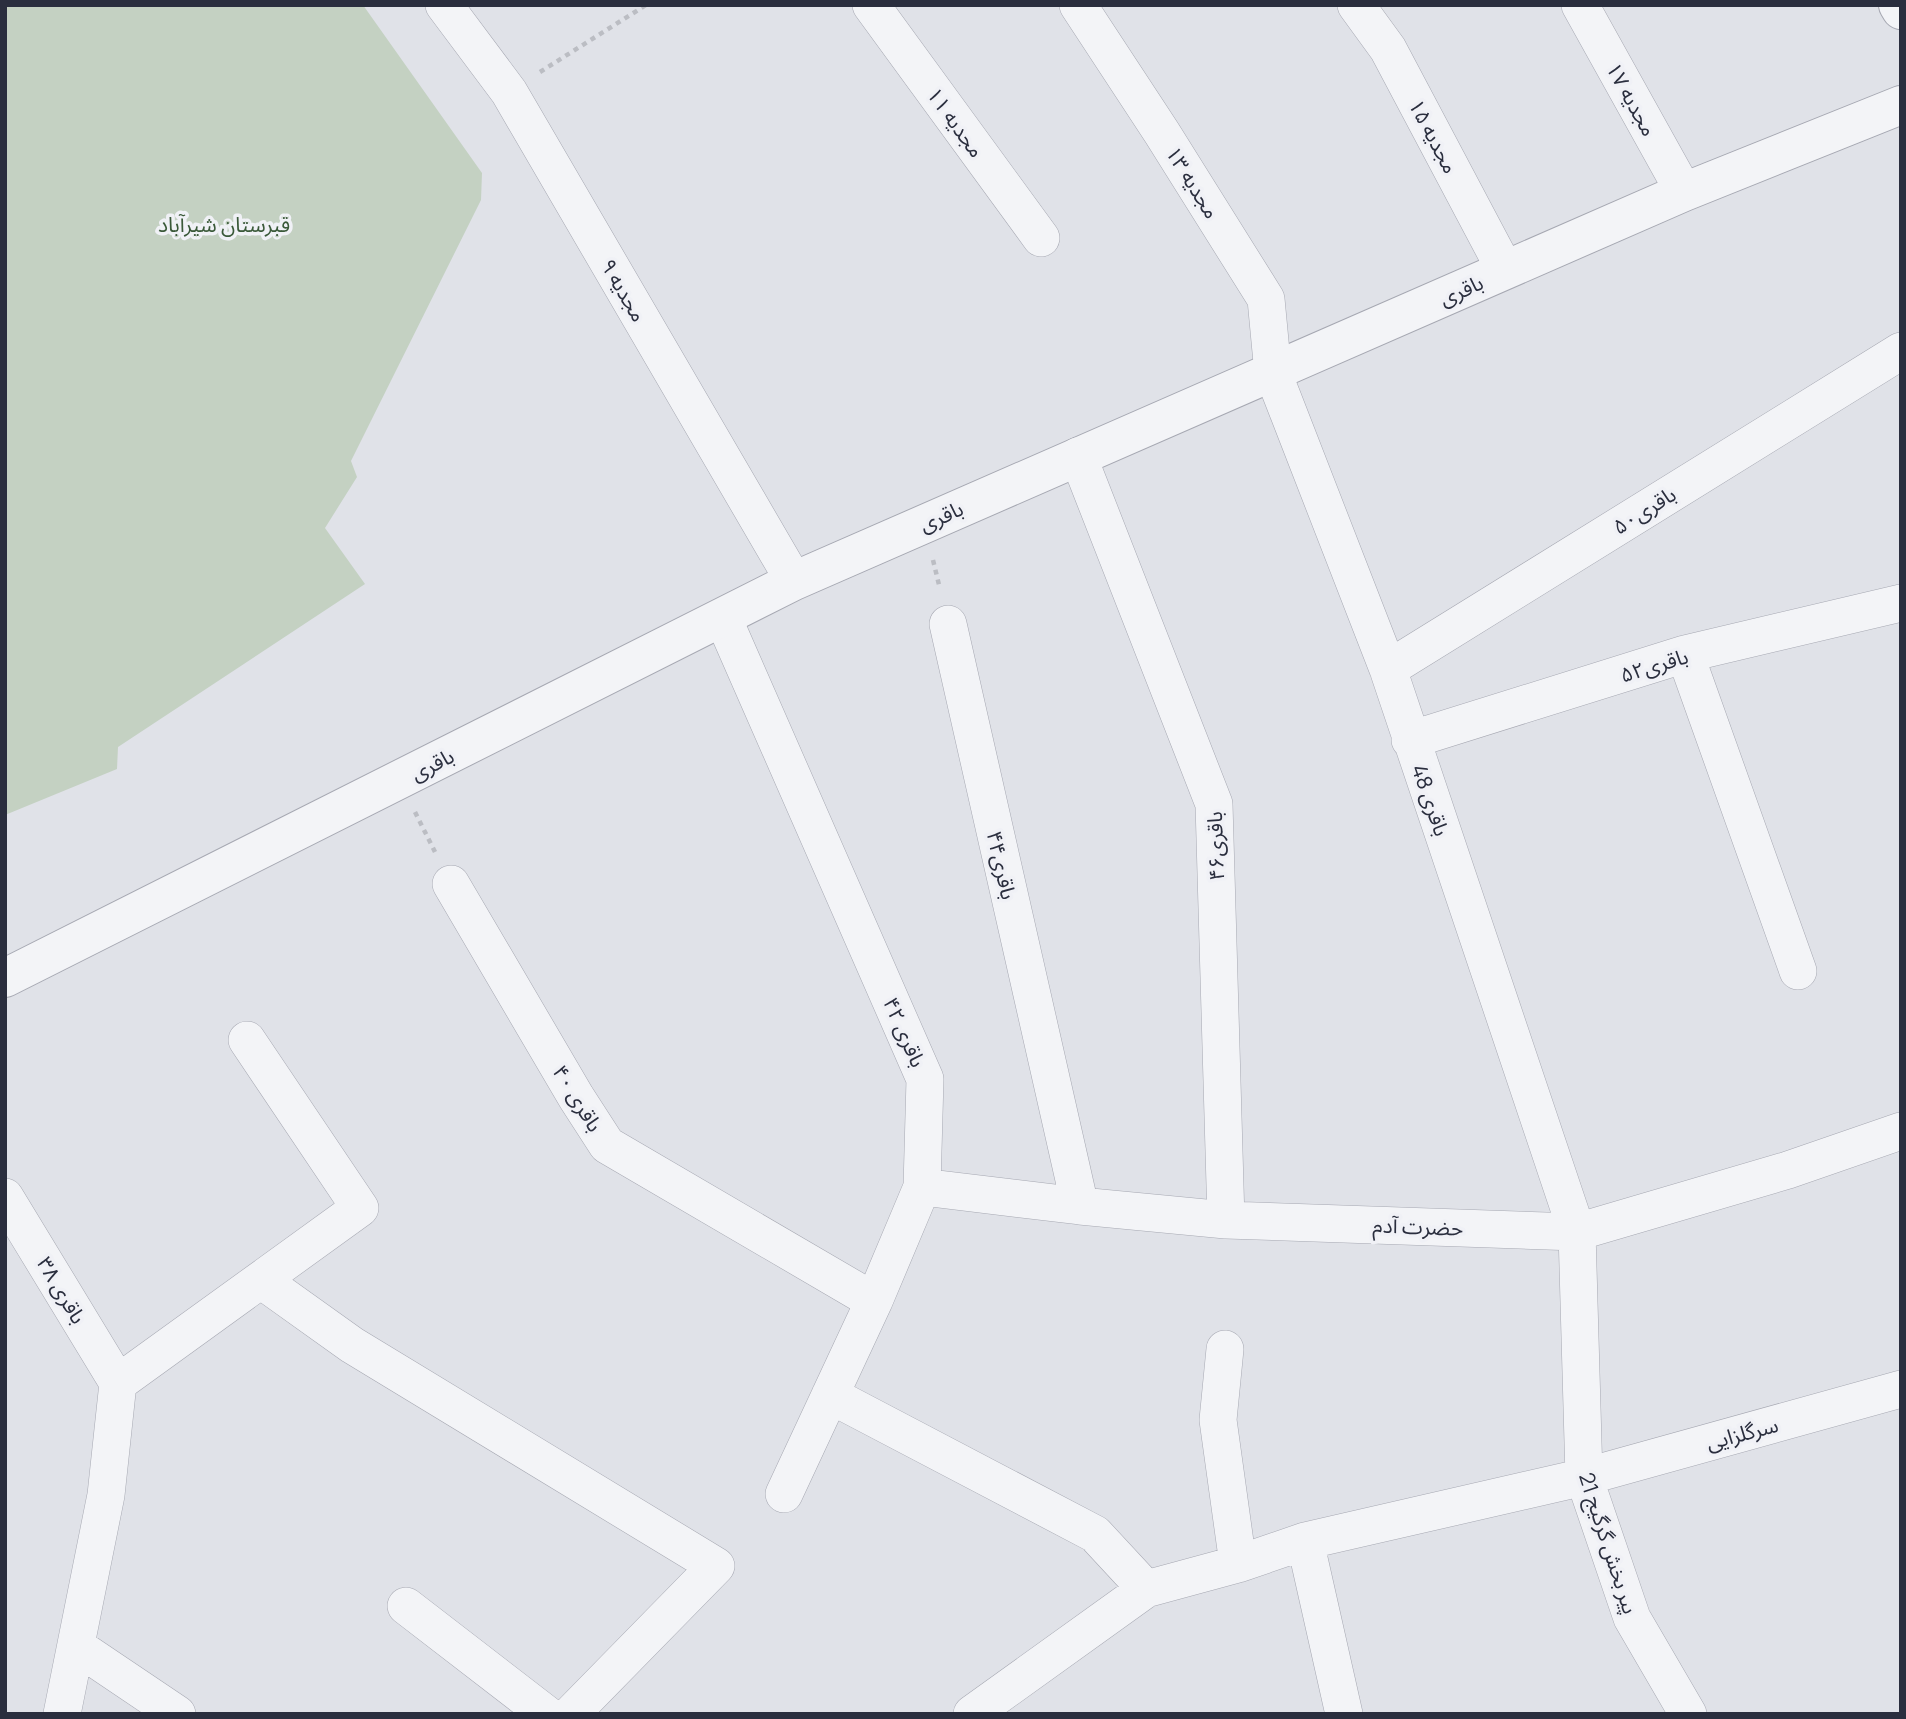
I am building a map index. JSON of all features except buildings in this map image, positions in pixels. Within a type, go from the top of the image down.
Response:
[{"type":"street","name":"مجدیه ۹","points":[[444,5],[509,92],[794,581]]},
{"type":"street","name":"مجدیه ۱۱","points":[[871,5],[1041,238]]},
{"type":"street","name":"مجدیه ۱۳","points":[[1078,5],[1266,299],[1273,373]]},
{"type":"street","name":"مجدیه ۱۵","points":[[1356,5],[1388,48],[1505,270]]},
{"type":"street","name":"مجدیه ۱۷","points":[[1580,5],[1684,192]]},
{"type":"street","points":[[1898,5],[1901,10]]},
{"type":"street","name":"باقری","points":[[5,978],[794,581],[1684,192],[1901,105]]},
{"type":"street","name":"باقری۵۰","points":[[1388,669],[1901,351]]},
{"type":"street","name":"باقری 48","points":[[1273,373],[1388,669],[1577,1232]]},
{"type":"street","name":"باقری۴۶","points":[[1078,456],[1214,804],[1226,1220]]},
{"type":"street","name":"باقری۵۲","points":[[1410,740],[1685,654],[1901,603]]},
{"type":"street","name":"باقری ۴۲","points":[[723,618],[925,1079],[922,1186],[874,1301],[784,1494]]},
{"type":"street","name":"باقری۴۴","points":[[948,624],[1080,1206]]},
{"type":"street","points":[[1685,654],[1798,971]]},
{"type":"street","name":"باقری ۴۰","points":[[451,884],[607,1145],[874,1301]]},
{"type":"street","points":[[62,1714],[106,1495],[118,1383],[360,1208],[247,1040]]},
{"type":"street","name":"حضرت آدم","points":[[922,1186],[1080,1206],[1226,1220],[1577,1232],[1788,1170],[1901,1131]]},
{"type":"street","name":"باقری ۳۸","points":[[5,1198],[118,1383]]},
{"type":"street","name":"پیر بخش گرگیج 21","points":[[1577,1232],[1584,1477],[1632,1618],[1688,1714]]},
{"type":"street","points":[[261,1280],[352,1345],[716,1566],[571,1714]]},
{"type":"street","points":[[1225,1349],[1218,1420],[1238,1563]]},
{"type":"street","name":"سرگلزایی","points":[[972,1714],[1146,1589],[1305,1541],[1584,1477],[1901,1390]]},
{"type":"street","points":[[830,1395],[1096,1534],[1146,1589]]},
{"type":"street","points":[[1305,1541],[1344,1714]]},
{"type":"street","points":[[406,1606],[546,1714]]},
{"type":"street","points":[[76,1646],[177,1714]]},
{"type":"path","points":[[509,92],[646,5]]},
{"type":"path","points":[[924,524],[948,624]]},
{"type":"path","points":[[399,780],[451,884]]},
{"type":"green space","name":"قبرستان شیرآباد","points":[[5,5],[363,5],[482,173],[481,200],[351,461],[357,477],[325,528],[365,584],[118,747],[117,769],[5,815]]}]
